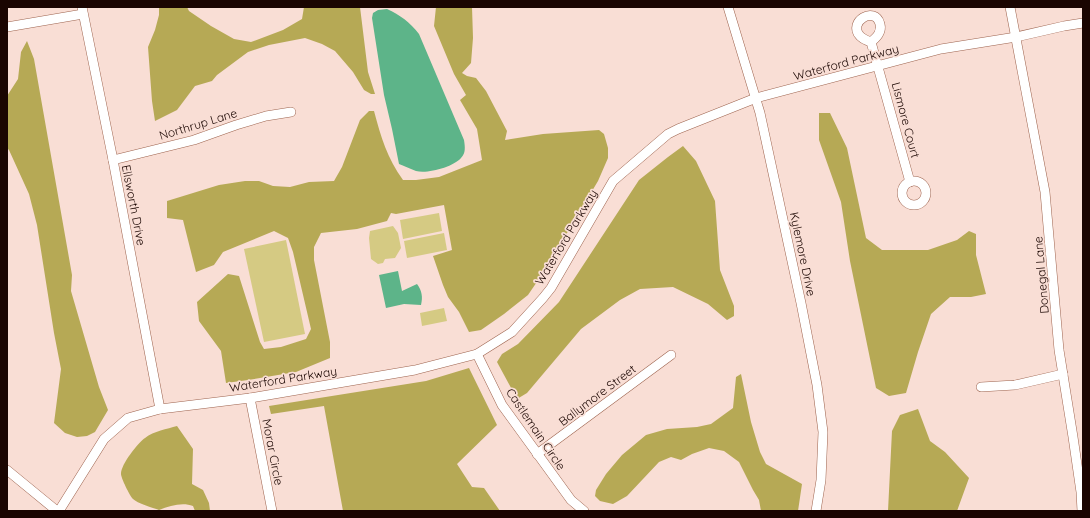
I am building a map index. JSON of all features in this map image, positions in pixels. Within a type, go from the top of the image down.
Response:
[{"type":"street","name":"Kylemore Drive","points":[[728,7],[756,98],[800,296],[817,385],[823,432],[821,480],[816,511]]},
{"type":"street","name":"Donegal Lane","points":[[1010,7],[1046,192],[1059,350],[1074,437],[1082,511]]},
{"type":"street","points":[[7,27],[82,11]]},
{"type":"street","name":"Ellsworth Drive","points":[[82,11],[113,160],[160,409]]},
{"type":"street","name":"Waterford Parkway","points":[[58,511],[104,439],[128,418],[160,409],[250,398],[415,370],[477,354],[512,332],[551,288],[613,181],[668,134],[678,129],[756,98],[878,65],[941,49],[1016,37],[1083,22]]},
{"type":"street","name":"Lismore Court","points":[[871,42],[910,182]]},
{"type":"street","name":"Northrup Lane","points":[[113,160],[194,140],[266,116],[291,112]]},
{"type":"street","name":"Castlemain Circle","points":[[477,354],[502,405],[571,500],[584,511]]},
{"type":"street","name":"Ballymore Street","points":[[537,454],[671,355]]},
{"type":"street","points":[[981,387],[1015,385],[1063,374]]},
{"type":"street","name":"Morar Circle","points":[[250,398],[272,511]]},
{"type":"street","points":[[7,470],[58,511]]},
{"type":"shaded area","points":[[159,7],[187,7],[189,11],[211,26],[234,39],[251,42],[283,30],[302,19],[304,7],[360,7],[368,72],[375,94],[371,94],[364,90],[353,72],[335,51],[322,44],[305,38],[269,45],[248,52],[217,75],[212,81],[195,86],[177,110],[155,121],[148,47],[155,30],[159,15]]},
{"type":"shaded area","points":[[436,7],[472,7],[473,38],[471,63],[462,73],[476,78],[486,91],[507,131],[505,140],[543,134],[599,130],[604,134],[608,148],[608,158],[598,181],[545,270],[528,295],[481,330],[469,332],[459,312],[448,297],[433,256],[452,250],[444,205],[396,214],[391,213],[387,221],[357,229],[321,233],[314,247],[314,260],[330,342],[330,358],[296,372],[226,383],[221,351],[199,321],[197,302],[228,274],[239,276],[260,342],[264,349],[281,347],[306,339],[311,329],[293,252],[288,238],[274,231],[223,252],[214,265],[196,272],[183,220],[167,218],[167,201],[219,185],[245,181],[259,181],[273,186],[290,187],[309,182],[334,181],[342,167],[360,120],[369,111],[374,111],[385,147],[397,172],[403,180],[439,177],[482,160],[477,129],[460,100],[466,95],[454,74],[434,26]]},
{"type":"shaded area","points":[[387,9],[404,19],[419,34],[464,140],[465,150],[463,156],[446,167],[433,171],[421,172],[399,164],[384,95],[372,18],[373,13],[378,10]]},
{"type":"shaded area","points":[[27,41],[34,59],[72,275],[71,291],[99,387],[108,410],[95,432],[87,436],[77,437],[65,433],[54,423],[61,369],[37,225],[29,194],[7,148],[7,96],[18,79],[21,52]]},
{"type":"shaded area","points":[[819,113],[830,113],[847,148],[866,238],[882,250],[928,250],[957,240],[969,231],[976,234],[976,255],[986,294],[971,297],[950,297],[931,314],[906,393],[889,396],[876,388],[850,261],[841,202],[819,140]]},
{"type":"shaded area","points":[[683,146],[696,161],[715,201],[720,270],[734,306],[734,316],[727,320],[708,304],[673,287],[640,289],[620,300],[581,329],[527,393],[517,399],[497,362],[502,354],[518,344],[559,302],[639,180]]},
{"type":"shaded area","points":[[439,213],[442,231],[403,239],[400,220]]},
{"type":"shaded area","points":[[393,226],[398,233],[401,248],[395,258],[385,259],[383,263],[378,264],[371,259],[369,238],[370,231]]},
{"type":"shaded area","points":[[444,233],[447,250],[407,258],[404,241]]},
{"type":"shaded area","points":[[286,240],[305,334],[264,342],[244,249]]},
{"type":"shaded area","points":[[398,271],[402,291],[417,284],[422,294],[421,305],[404,304],[386,308],[379,275]]},
{"type":"shaded area","points":[[444,308],[447,321],[422,326],[420,313]]},
{"type":"shaded area","points":[[469,368],[497,425],[457,464],[472,487],[484,488],[500,511],[343,511],[324,406],[271,414],[269,406],[426,381]]},
{"type":"shaded area","points":[[741,374],[751,422],[760,452],[766,464],[802,484],[798,511],[761,511],[759,500],[739,462],[724,451],[709,448],[681,460],[671,457],[659,462],[627,496],[613,504],[600,501],[595,496],[596,490],[606,474],[622,455],[646,435],[667,429],[697,427],[711,424],[733,408],[736,377]]},
{"type":"shaded area","points":[[918,409],[930,441],[945,452],[969,478],[957,511],[888,511],[892,431],[900,415]]},
{"type":"shaded area","points":[[177,426],[193,449],[192,484],[203,490],[209,503],[210,511],[195,511],[193,506],[185,504],[159,510],[149,507],[133,499],[122,479],[121,474],[124,465],[130,454],[142,441],[161,430]]}]
